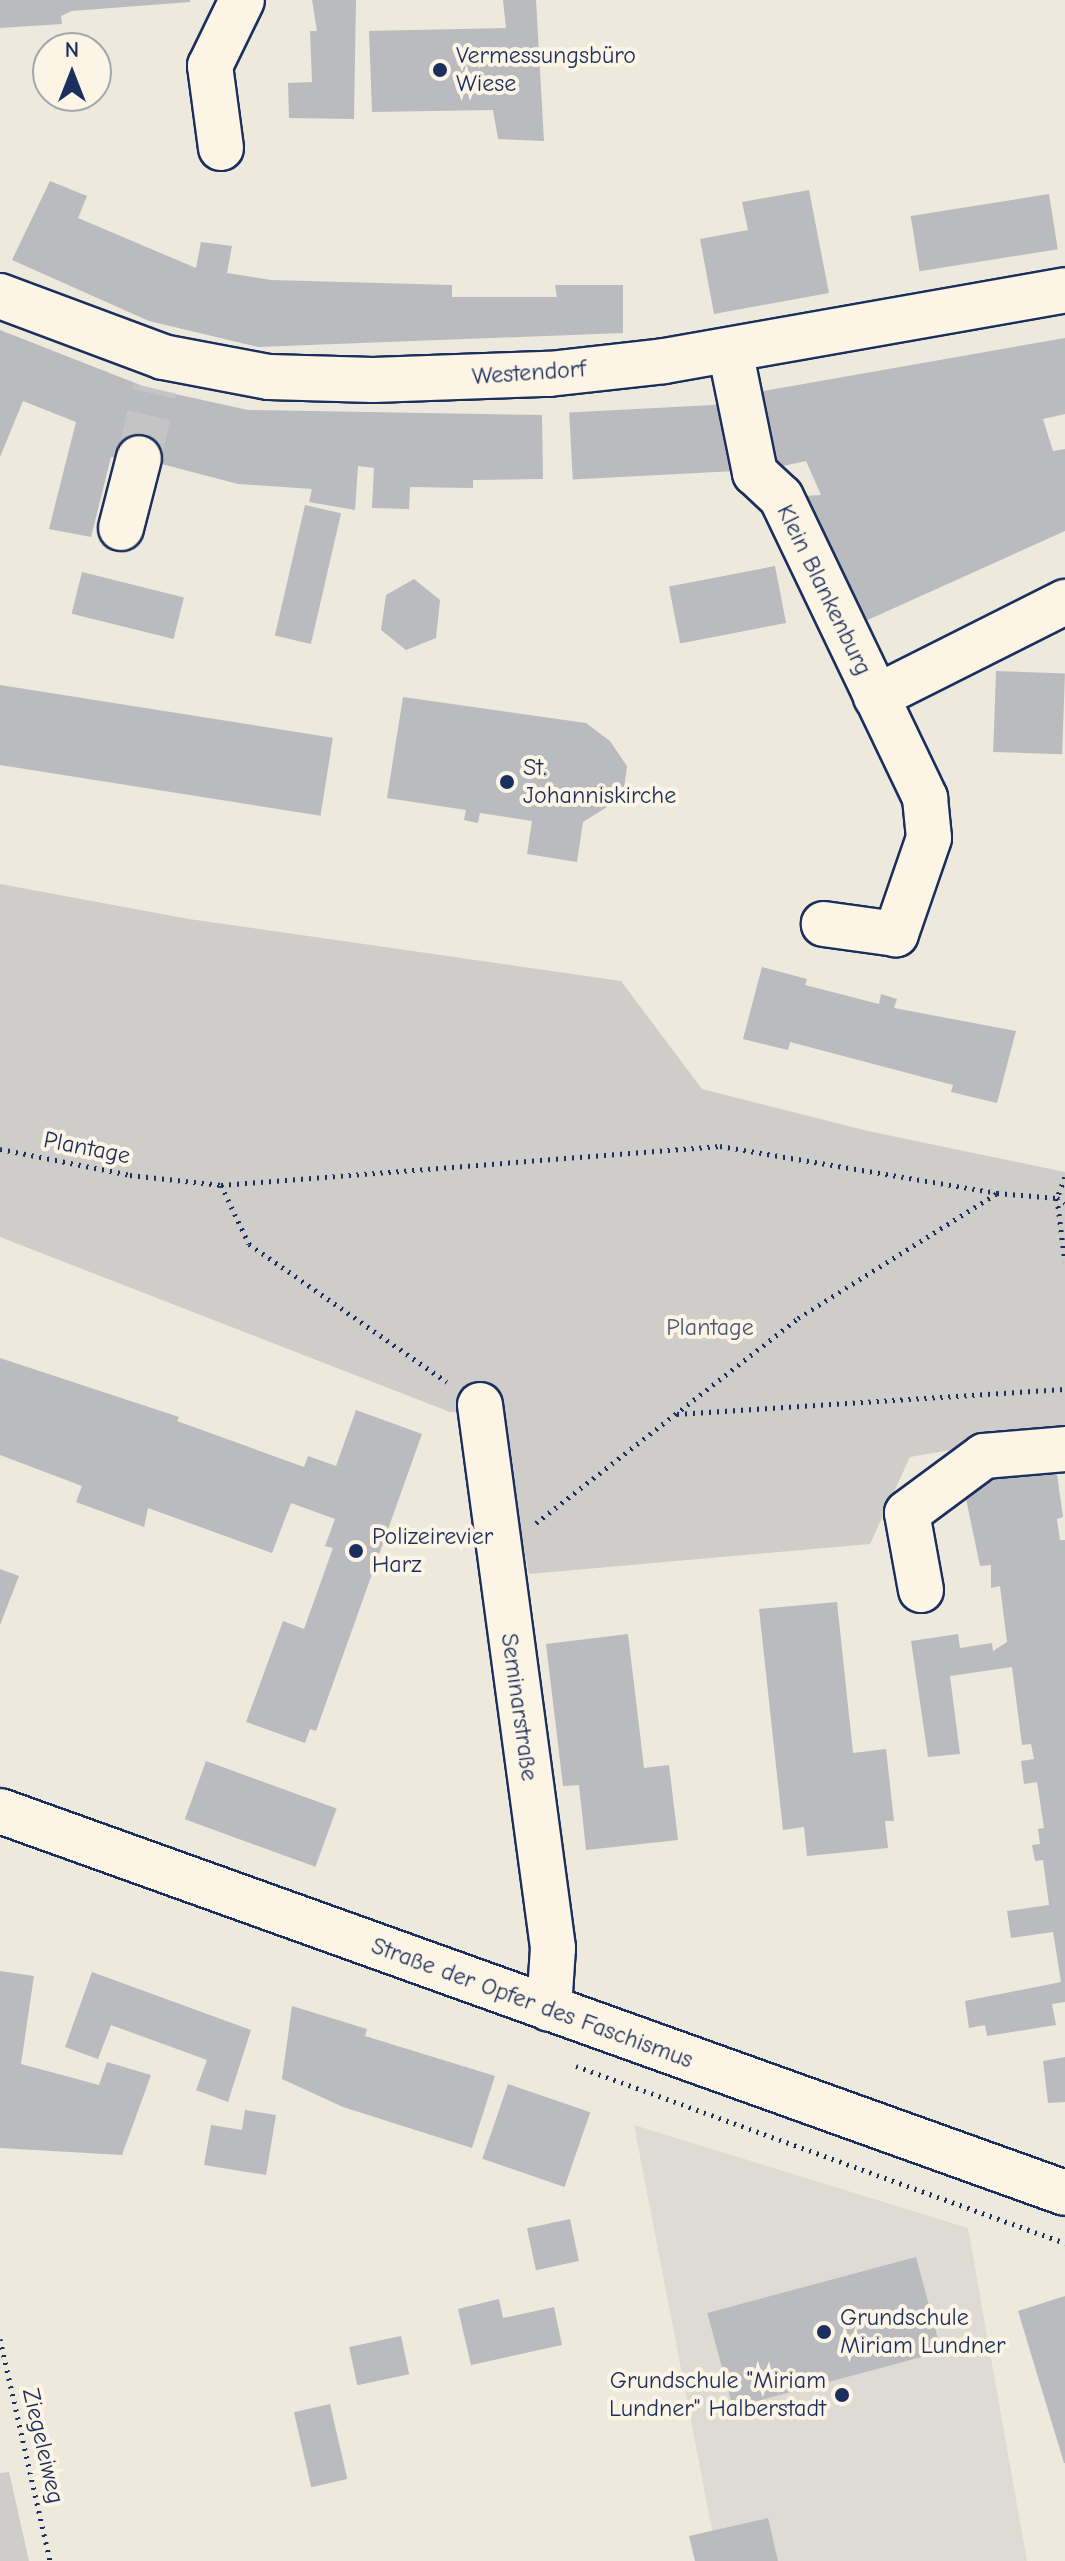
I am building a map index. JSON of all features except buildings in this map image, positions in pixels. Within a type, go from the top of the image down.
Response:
[{"type":"street","points":[[221,148],[210,66],[242,0]]},
{"type":"street","name":"Westendorf","points":[[0,296],[159,373],[373,380],[549,374],[730,350],[1065,290]]},
{"type":"street","name":"Klein Blankenburg","points":[[730,350],[755,473],[781,497],[925,798],[929,838],[896,934],[824,924]]},
{"type":"street","points":[[121,528],[139,458]]},
{"type":"street","name":"Klein Blankenburg","points":[[876,697],[1065,602]]},
{"type":"street","name":"Seminarstraße","points":[[480,1405],[553,1948],[549,2009]]},
{"type":"street","points":[[921,1590],[907,1513],[984,1456],[1065,1449]]},
{"type":"street","name":"Straße der Opfer des Faschismus","points":[[0,1811],[1065,2193]]},
{"type":"path","name":"Plantage","points":[[0,1149],[130,1175],[221,1185],[720,1146],[997,1193],[1057,1198]]},
{"type":"path","points":[[1065,1177],[1057,1198],[1065,1262]]},
{"type":"path","points":[[221,1185],[249,1244],[480,1405]]},
{"type":"path","points":[[498,1553],[798,1318],[997,1193]]},
{"type":"path","points":[[1057,1198],[1065,1203]]},
{"type":"path","points":[[676,1414],[1065,1389]]},
{"type":"path","name":"Ziegeleiweg","points":[[0,2339],[50,2561]]},
{"type":"shaded area","name":"Grundschule \"Miriam Lundner\" Halberstadt","points":[[634,2125],[968,2228],[1027,2561],[718,2561]]},
{"type":"green space","name":"Plantage","points":[[0,884],[189,919],[621,981],[702,1089],[868,1131],[1065,1172],[1065,1430],[910,1457],[870,1544],[529,1574],[497,1411],[450,1412],[0,1237]]},
{"type":"green space","points":[[9,2472],[29,2561],[0,2561],[0,2473]]},
{"type":"tunnel","points":[[139,458],[155,389]]},
{"type":"place","name":"Vermessungsbüro Wiese","points":[[440,70]]},
{"type":"place","name":"St. Johanniskirche","points":[[507,782]]},
{"type":"place","name":"Polizeirevier Harz","points":[[356,1551]]},
{"type":"place","name":"Grundschule Miriam Lundner","points":[[824,2332]]},
{"type":"place","name":"Grundschule \"Miriam Lundner\" Halberstadt","points":[[842,2395]]}]
